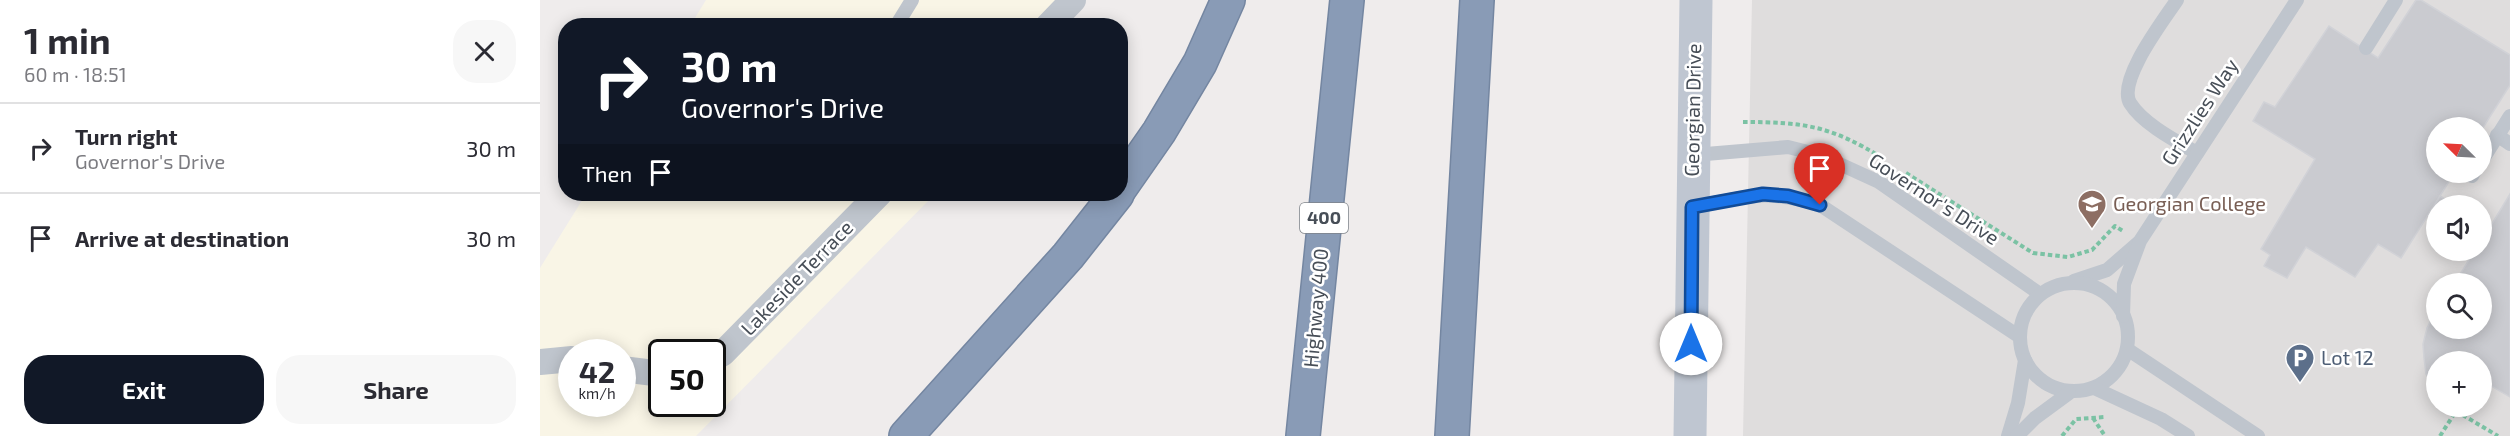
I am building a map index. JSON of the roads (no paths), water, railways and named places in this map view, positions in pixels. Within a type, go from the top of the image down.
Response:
[{"type":"highway","points":[[1128,177],[1159,132],[1200,63],[1228,0]]},
{"type":"highway","name":"Highway 400","points":[[1303,436],[1347,0]]},
{"type":"highway","points":[[1452,436],[1477,0]]},
{"type":"highway","points":[[906,436],[1068,256],[1111,201]]},
{"type":"main road","name":"Georgian Drive","points":[[1690,436],[1692,155],[1696,0]]},
{"type":"street","points":[[1056,18],[1073,0]]},
{"type":"street","name":"Lakeside Terrace","points":[[726,350],[872,201]]},
{"type":"street","points":[[540,362],[558,360]]},
{"type":"lane","points":[[901,18],[912,0]]},
{"type":"lane","points":[[2177,0],[2135,67],[2127,87],[2129,101],[2141,116],[2197,153]]},
{"type":"lane","name":"Grizzlies Way","points":[[2123,316],[2124,284],[2140,241],[2297,0]]},
{"type":"lane","points":[[2366,48],[2396,0]]},
{"type":"lane","points":[[2492,145],[2510,116]]},
{"type":"lane","points":[[2498,135],[2510,144]]},
{"type":"lane","name":"Governor's Drive","points":[[1692,155],[1788,147],[1820,154],[1879,182],[2040,294]]},
{"type":"lane","points":[[1692,207],[1763,194],[1788,196],[1820,205],[2020,337]]},
{"type":"lane","points":[[2008,436],[2018,403],[2025,360],[2020,337],[2025,317],[2040,294],[2056,284],[2107,270],[2140,241]]},
{"type":"lane","points":[[2017,436],[2035,418],[2069,393],[2094,388],[2109,380],[2118,370],[2127,349],[2123,316],[2115,301],[2103,290],[2073,281]]},
{"type":"lane","points":[[2127,349],[2258,436]]},
{"type":"lane","points":[[2025,360],[2042,382],[2069,393]]},
{"type":"lane","points":[[2094,388],[2161,419],[2188,436]]},
{"type":"place","name":"Georgian College","points":[[2092,230]]},
{"type":"place","name":"Lot 12","points":[[2300,384]]}]
